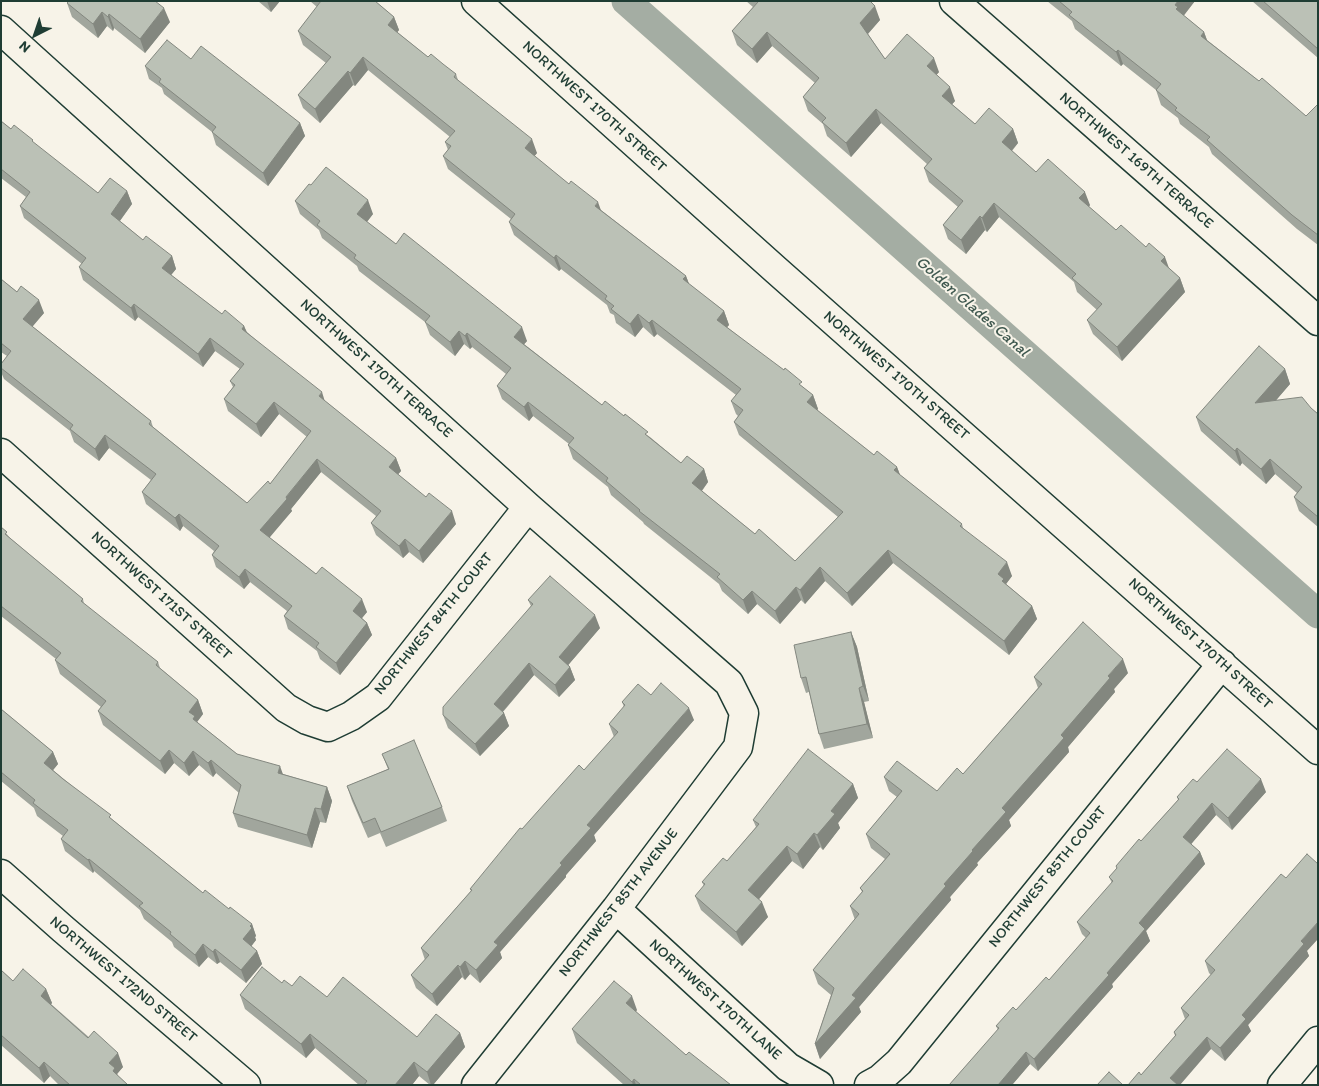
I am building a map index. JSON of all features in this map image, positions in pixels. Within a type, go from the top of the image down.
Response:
[{"type":"street","name":"NORTHWEST 170TH STREET","points":[[476,1],[776,270],[1318,750]]},
{"type":"street","name":"NORTHWEST 169TH TERRACE","points":[[954,1],[1318,321]]},
{"type":"street","name":"NORTHWEST 170TH TERRACE","points":[[1,30],[528,507],[729,684],[744,713]]},
{"type":"street","name":"NORTHWEST 171ST STREET","points":[[1,453],[286,708],[308,720],[328,727]]},
{"type":"street","name":"NORTHWEST 84TH COURT","points":[[328,727],[351,716],[378,697],[528,507]]},
{"type":"street","name":"NORTHWEST 85TH COURT","points":[[869,1085],[880,1079],[899,1062],[1222,664]]},
{"type":"street","name":"NORTHWEST 85TH AVENUE","points":[[476,1085],[616,909],[738,747],[744,713]]},
{"type":"street","name":"NORTHWEST 172ND STREET","points":[[1,874],[246,1085]]},
{"type":"street","name":"NORTHWEST 170TH LANE","points":[[616,909],[788,1067],[819,1085]]},
{"type":"street","points":[[1282,1085],[1318,1041]]},
{"type":"building","points":[[69,1],[155,1],[164,8],[140,39],[109,14],[108,17],[102,12],[93,24],[67,3]]},
{"type":"building","points":[[321,1],[375,1],[394,17],[388,25],[428,57],[431,54],[456,74],[454,77],[532,139],[525,148],[569,184],[571,181],[598,202],[595,206],[686,276],[683,279],[724,311],[717,320],[802,382],[799,384],[813,395],[807,402],[874,455],[877,451],[897,467],[894,470],[962,524],[960,526],[1007,562],[998,574],[1004,579],[1002,581],[1032,606],[1004,641],[888,550],[847,593],[820,567],[800,590],[796,587],[775,611],[752,591],[743,600],[717,577],[720,574],[639,511],[606,481],[608,478],[568,445],[574,438],[528,402],[524,407],[497,386],[511,368],[467,333],[465,336],[459,331],[450,342],[425,322],[430,316],[354,258],[356,255],[317,225],[320,221],[295,201],[326,167],[368,200],[357,214],[396,244],[404,233],[522,327],[514,337],[602,405],[605,401],[624,416],[625,414],[648,432],[645,434],[681,463],[687,456],[704,469],[692,483],[755,534],[759,529],[795,561],[843,512],[734,422],[743,410],[731,401],[741,389],[652,320],[649,323],[638,314],[630,324],[611,309],[614,306],[605,299],[607,296],[556,255],[554,258],[509,222],[515,214],[443,156],[451,146],[445,142],[455,131],[363,57],[350,73],[348,71],[315,109],[298,95],[331,57],[298,31]]},
{"type":"building","points":[[757,1],[870,1],[875,6],[860,23],[885,59],[907,34],[934,58],[927,66],[950,87],[942,96],[975,124],[989,108],[1013,129],[1002,142],[1036,172],[1048,159],[1085,192],[1079,198],[1116,230],[1121,225],[1146,247],[1149,243],[1165,257],[1161,261],[1180,278],[1117,347],[1087,320],[1102,304],[1072,278],[1076,274],[994,203],[982,218],[980,216],[961,240],[943,225],[963,201],[924,168],[932,159],[876,109],[846,143],[822,122],[826,118],[803,97],[819,78],[767,32],[752,49],[732,31]]},
{"type":"building","points":[[1059,1],[1178,1],[1175,5],[1178,7],[1176,9],[1204,32],[1201,36],[1259,81],[1262,78],[1306,116],[1318,104],[1318,235],[1292,215],[1207,140],[1210,137],[1175,110],[1177,108],[1156,90],[1161,84],[1069,15],[1072,12]]},
{"type":"building","points":[[1263,1],[1318,1],[1318,49]]},
{"type":"building","points":[[167,40],[191,59],[201,46],[300,123],[263,173],[212,132],[216,127],[159,82],[161,79],[145,66]]},
{"type":"building","points":[[1,121],[11,129],[14,125],[98,193],[110,178],[127,191],[111,214],[143,240],[146,236],[172,256],[162,268],[222,314],[225,310],[244,326],[242,329],[322,392],[319,396],[396,458],[389,467],[426,497],[429,493],[452,511],[419,551],[405,539],[399,546],[371,523],[381,511],[317,459],[286,497],[287,499],[260,530],[316,574],[322,567],[362,599],[353,611],[367,623],[336,663],[316,647],[319,643],[284,616],[292,606],[245,569],[239,577],[212,555],[219,546],[179,514],[175,518],[142,492],[156,474],[105,435],[95,449],[70,429],[73,425],[1,368],[1,364],[11,351],[1,343],[1,279],[17,292],[21,286],[39,300],[23,319],[151,421],[149,424],[247,503],[268,481],[270,484],[311,431],[274,402],[256,424],[224,399],[235,385],[230,381],[244,364],[210,338],[198,354],[134,304],[131,308],[79,267],[86,258],[20,206],[30,192],[1,169]]},
{"type":"building","points":[[1259,346],[1285,369],[1255,403],[1302,397],[1318,414],[1318,517],[1294,497],[1302,487],[1270,459],[1261,469],[1237,448],[1235,451],[1196,417]]},
{"type":"building","points":[[1,527],[7,532],[5,534],[83,599],[81,601],[158,662],[156,665],[198,700],[189,712],[195,716],[193,719],[237,754],[280,766],[278,773],[327,787],[321,809],[315,808],[307,835],[233,813],[241,785],[211,760],[208,763],[193,751],[184,763],[169,750],[160,761],[98,711],[106,701],[55,660],[61,653],[1,606]]},
{"type":"building","points":[[550,576],[595,615],[559,657],[570,667],[555,685],[529,663],[494,704],[504,713],[475,744],[443,715],[443,707],[533,604],[528,600]]},
{"type":"building","points":[[1083,622],[1123,659],[1108,676],[1110,678],[1061,735],[1064,738],[1002,808],[1006,812],[944,884],[946,886],[852,995],[856,998],[815,1044],[834,988],[813,970],[859,914],[850,906],[863,891],[860,888],[890,854],[866,834],[902,791],[884,777],[897,761],[937,791],[957,768],[963,774],[1042,684],[1034,677]]},
{"type":"building","points":[[851,632],[863,686],[859,688],[867,724],[819,734],[806,677],[801,678],[794,645]]},
{"type":"building","points":[[661,683],[689,708],[587,825],[591,828],[560,863],[562,865],[494,942],[498,945],[476,970],[465,961],[460,967],[458,965],[432,994],[411,975],[429,955],[421,948],[472,890],[470,889],[520,828],[522,829],[579,765],[584,770],[618,732],[609,724],[625,705],[622,702],[638,684],[651,695]]},
{"type":"building","points":[[1,709],[53,752],[44,763],[111,815],[109,817],[203,893],[205,890],[252,924],[250,926],[252,928],[243,939],[257,951],[241,970],[215,949],[213,952],[203,944],[195,955],[170,934],[171,932],[139,906],[143,903],[61,839],[68,830],[33,803],[35,800],[1,772]]},
{"type":"building","points":[[414,740],[442,807],[381,832],[375,818],[363,823],[347,786],[389,769],[382,754]]},
{"type":"building","points":[[808,749],[853,784],[831,811],[835,814],[817,835],[814,833],[797,854],[787,846],[748,890],[762,902],[736,932],[695,896],[705,884],[702,882],[723,858],[727,861],[759,824],[753,820]]},
{"type":"building","points":[[1227,749],[1261,779],[1228,818],[1212,803],[1183,837],[1200,852],[1139,923],[1145,929],[1107,973],[1109,975],[1034,1059],[1026,1052],[998,1085],[949,1085],[999,1028],[996,1026],[1013,1007],[1016,1010],[1046,977],[1049,980],[1090,933],[1077,922],[1113,881],[1109,877],[1117,868],[1116,866],[1139,839],[1141,841],[1179,799],[1177,797],[1193,779],[1197,782]]},
{"type":"building","points":[[1307,854],[1318,864],[1318,922],[1301,941],[1304,944],[1242,1015],[1246,1019],[1220,1048],[1207,1037],[1170,1078],[1178,1085],[1128,1085],[1139,1072],[1141,1075],[1176,1035],[1174,1032],[1189,1015],[1181,1008],[1215,970],[1205,961],[1281,874],[1286,878]]},
{"type":"building","points":[[262,967],[282,983],[284,980],[292,986],[300,976],[327,997],[343,977],[417,1037],[436,1014],[460,1033],[427,1072],[414,1062],[395,1085],[364,1085],[367,1081],[310,1034],[301,1044],[240,995]]},
{"type":"building","points":[[23,969],[46,989],[41,996],[88,1038],[94,1031],[118,1053],[109,1063],[115,1068],[113,1071],[128,1085],[70,1085],[44,1062],[39,1068],[1,1035],[1,970],[13,981]]},
{"type":"building","points":[[614,981],[632,996],[626,1003],[686,1055],[689,1052],[731,1085],[641,1085],[634,1079],[632,1082],[572,1029]]},
{"type":"building","points":[[1109,1072],[1123,1085],[1097,1085]]},
{"type":"waterway","name":"Golden Glades Canal","points":[[626,1],[1318,614]]}]
